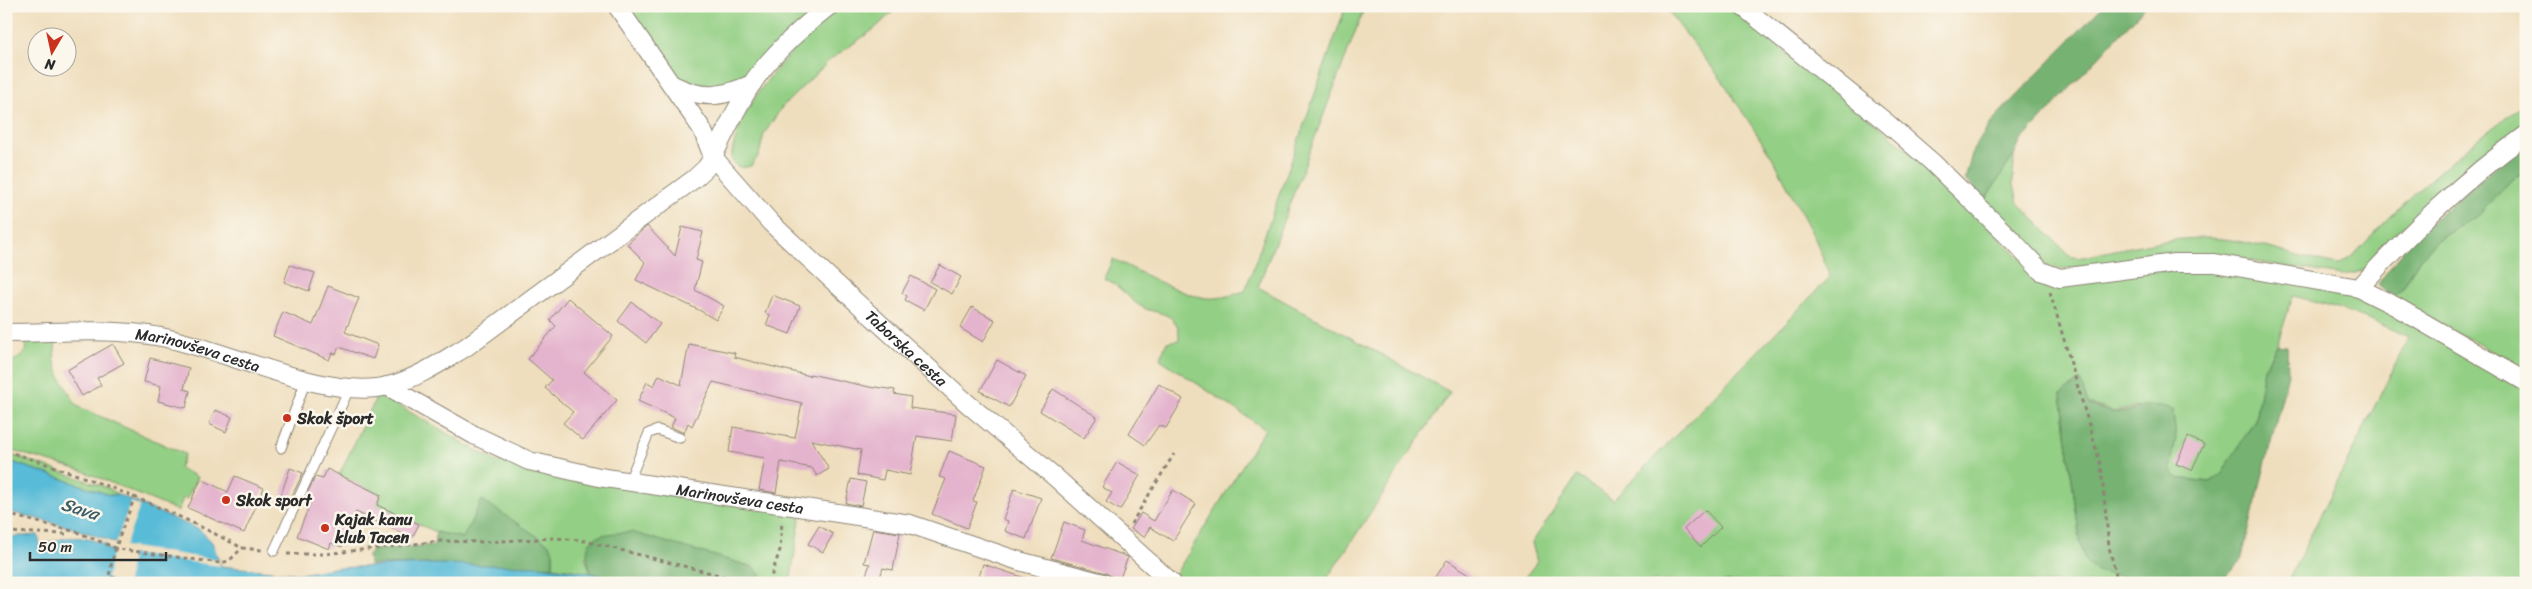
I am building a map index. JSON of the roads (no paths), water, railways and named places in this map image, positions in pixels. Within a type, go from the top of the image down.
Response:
[{"type":"street","points":[[617,6],[702,129],[710,144],[713,157]]},
{"type":"street","points":[[713,157],[733,116],[752,84],[791,40],[829,6]]},
{"type":"street","points":[[1742,6],[1887,123],[1974,202],[2041,272],[2060,278],[2174,263],[2214,263],[2359,288],[2395,306],[2526,382]]},
{"type":"street","points":[[671,84],[692,94],[712,96],[731,93],[752,84]]},
{"type":"street","points":[[2359,288],[2414,228],[2493,158],[2526,135]]},
{"type":"street","name":"Marinovševa cesta","points":[[6,333],[89,331],[161,337],[306,380],[350,387],[387,386],[425,371],[466,348],[694,179],[706,168],[713,157]]},
{"type":"street","name":"Taborska cesta","points":[[713,157],[771,223],[830,279],[968,404],[1122,537],[1172,583]]},
{"type":"street","name":"Marinovševa cesta","points":[[387,386],[474,435],[530,461],[570,471],[629,481],[910,524],[1019,561],[1104,583]]},
{"type":"lane","points":[[281,448],[306,380]]},
{"type":"lane","points":[[274,550],[350,387]]},
{"type":"lane","points":[[629,481],[649,433],[658,430],[680,438]]},
{"type":"water","name":"Sava","points":[[6,460],[110,495],[119,495],[200,530],[212,542],[221,566],[301,574],[333,568],[431,564],[539,566],[591,573],[622,583],[113,583],[105,580],[109,583],[6,583],[6,537],[38,535],[40,545],[66,538],[81,538],[107,545],[106,549],[131,554],[123,547],[92,534],[6,511]]},
{"type":"place","name":"Skok šport","points":[[287,418]]},
{"type":"place","name":"Skok sport","points":[[226,500]]},
{"type":"place","name":"Kajak kanu klub Tacen","points":[[325,528]]}]
